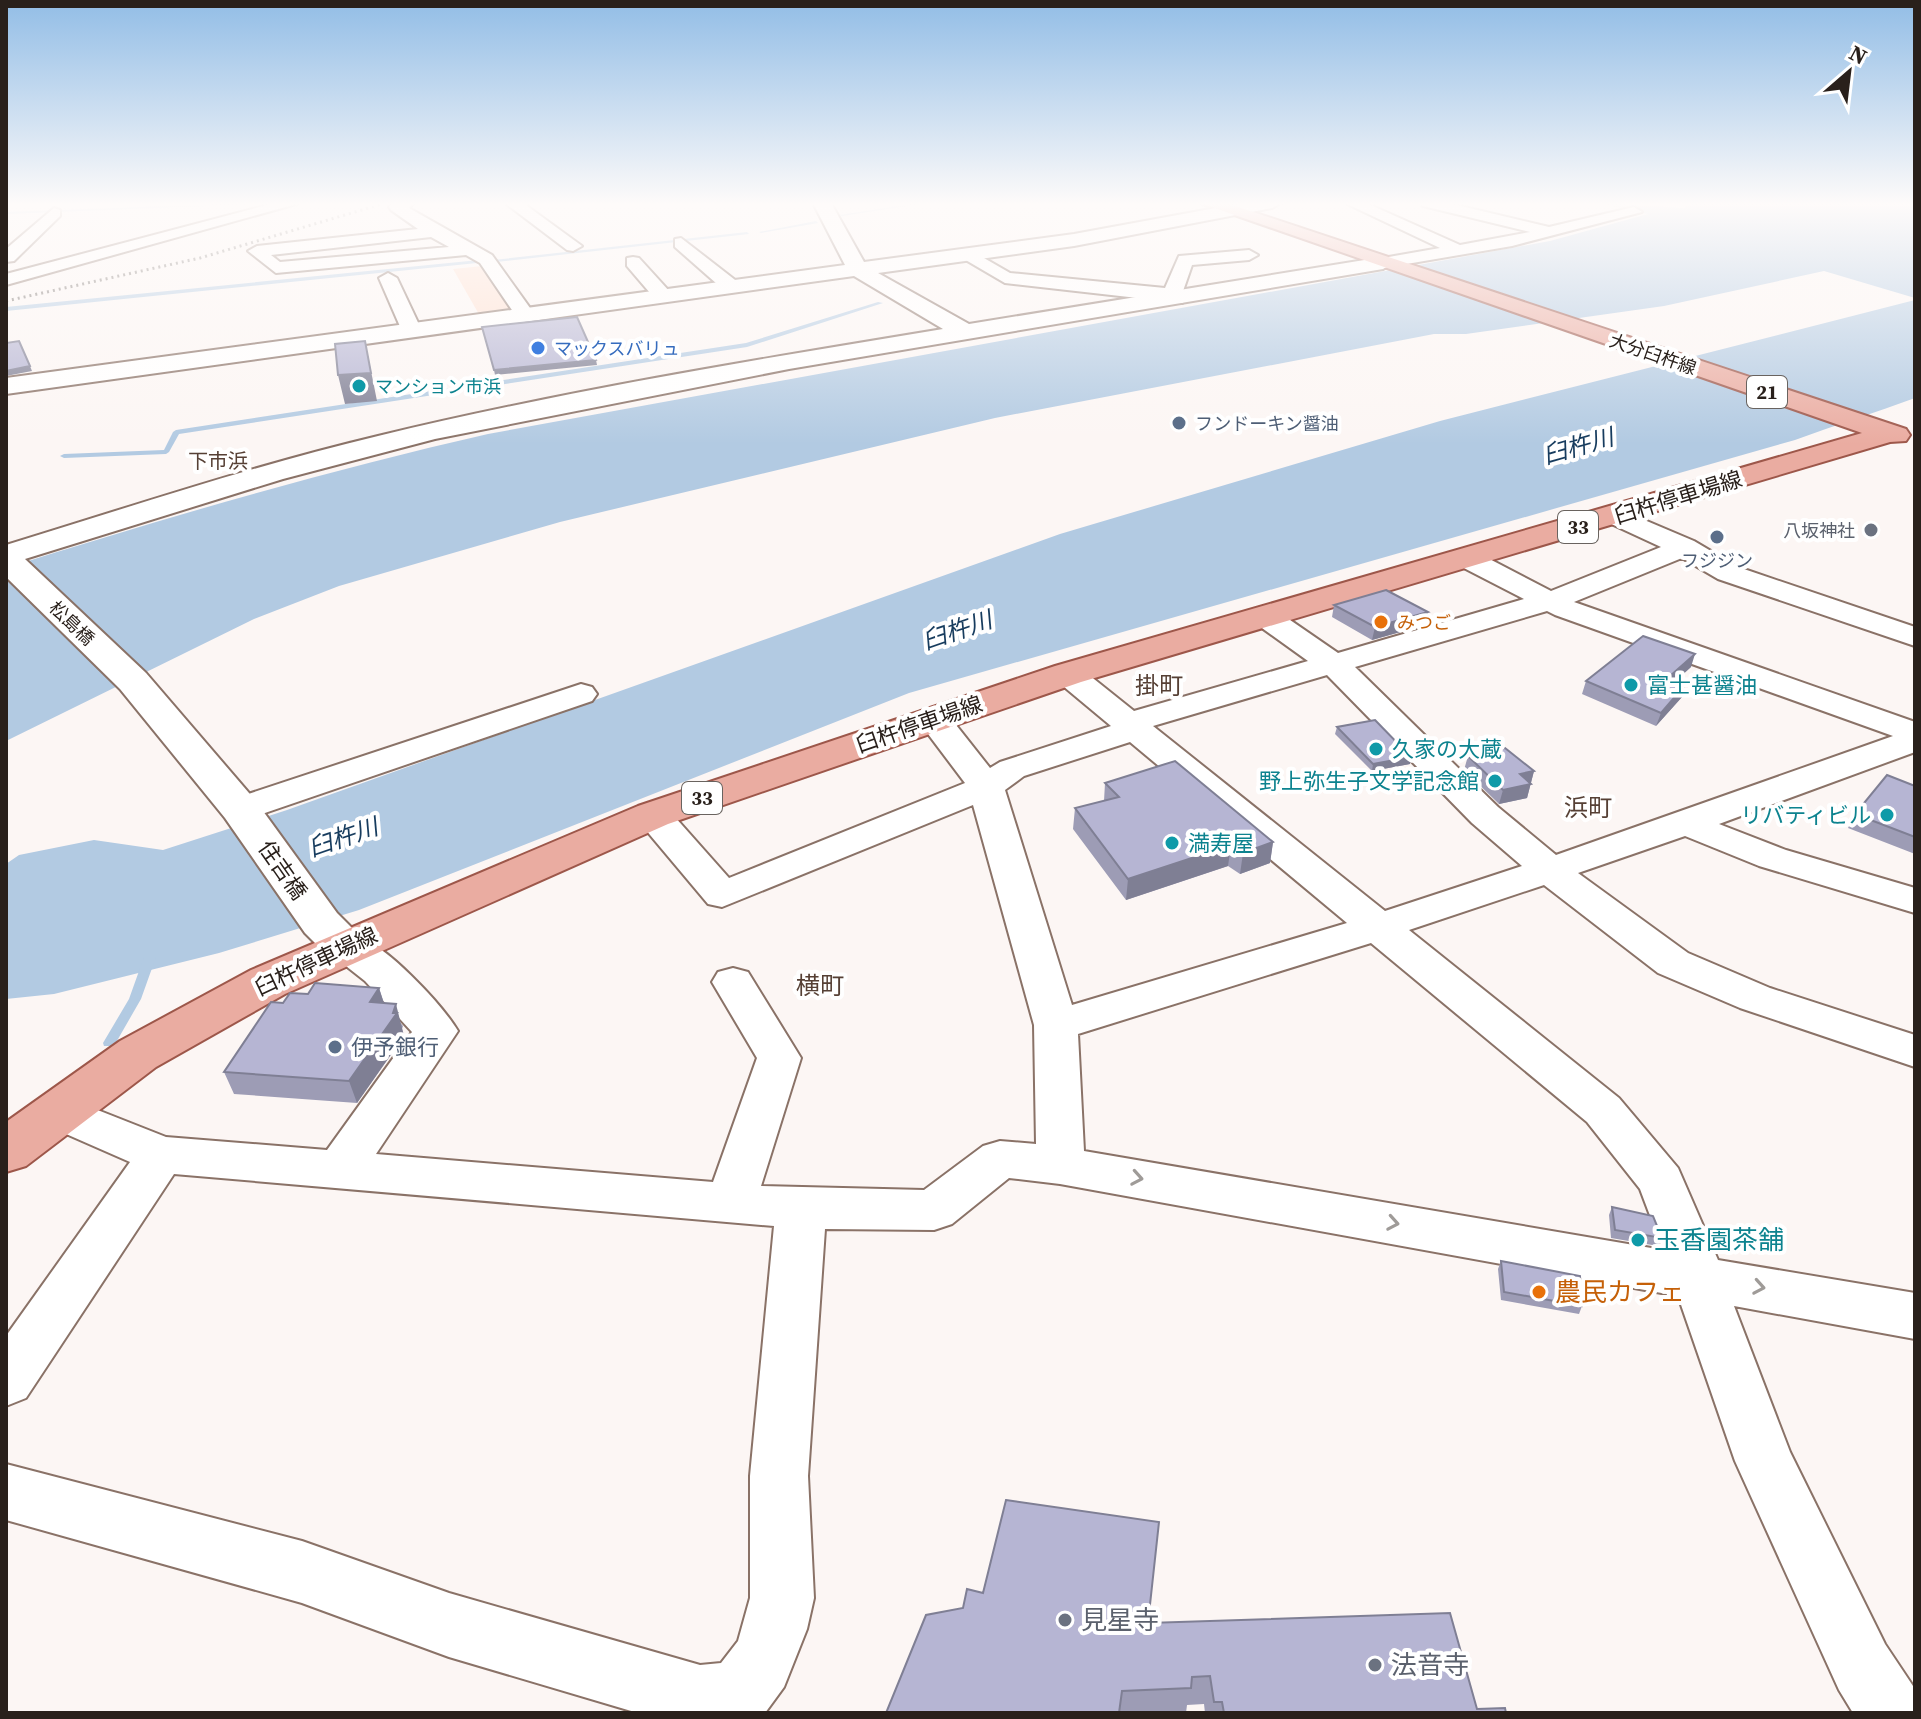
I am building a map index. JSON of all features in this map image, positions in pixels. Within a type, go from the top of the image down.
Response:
[{"type":"main road","name":"大分臼杵線","points":[[1444,283],[1891,434]]},
{"type":"main road","name":"臼杵停車場線","points":[[6,1151],[138,1054],[333,934],[653,815],[1068,674],[1891,434]]},
{"type":"street","points":[[390,283],[412,331]]},
{"type":"street","points":[[503,283],[525,315]]},
{"type":"street","points":[[652,283],[663,296]]},
{"type":"street","points":[[728,283],[732,287]]},
{"type":"street","points":[[6,386],[760,283]]},
{"type":"street","points":[[881,283],[967,333]]},
{"type":"street","points":[[1055,283],[1178,296]]},
{"type":"street","points":[[1174,283],[1178,296]]},
{"type":"street","points":[[7,559],[314,460],[435,431],[967,333],[1261,283]]},
{"type":"street","points":[[1616,516],[1684,547],[1728,573],[1915,637]]},
{"type":"street","points":[[653,815],[722,895],[986,787],[1012,769],[1133,730],[1138,720],[1336,666],[1551,601],[1684,547]]},
{"type":"street","name":"松島橋","points":[[7,559],[133,681],[242,812]]},
{"type":"street","points":[[1468,559],[1551,601],[1650,641],[1915,733]]},
{"type":"street","points":[[1266,617],[1336,666],[1462,793],[1551,871],[1673,963],[1755,998],[1915,1051]]},
{"type":"street","points":[[1068,674],[1603,1110],[1661,1181],[1699,1276],[1713,1324],[1764,1461],[1862,1667],[1891,1713]]},
{"type":"street","points":[[242,812],[581,694]]},
{"type":"street","points":[[933,718],[986,787],[1056,1025],[1060,1165]]},
{"type":"street","points":[[1056,1025],[1241,972],[1551,871],[1690,824],[1915,740]]},
{"type":"street","name":"住吉橋","points":[[242,812],[333,934]]},
{"type":"street","points":[[1690,824],[1778,860],[1915,901]]},
{"type":"street","points":[[333,934],[380,971],[436,1031],[340,1169]]},
{"type":"street","points":[[731,1203],[779,1058],[733,982]]},
{"type":"street","points":[[57,1111],[161,1155],[801,1209],[934,1210],[1000,1159],[1060,1165],[1915,1316]]},
{"type":"street","points":[[6,1381],[161,1155]]},
{"type":"street","points":[[6,1492],[302,1572],[449,1625],[697,1706],[738,1694],[761,1664],[775,1629],[782,1598],[779,1476],[801,1209]]},
{"type":"shaded area","points":[[461,283],[494,283],[512,311],[480,316]]},
{"type":"water","points":[[1318,283],[1768,283],[1664,306],[1466,334],[1434,334],[995,418],[560,522],[339,586],[254,619],[6,741],[6,568],[246,496],[488,434]]},
{"type":"water","points":[[1865,283],[1915,283],[1915,298]]},
{"type":"water","name":"臼杵川","points":[[1915,300],[1915,398],[1795,440],[909,693],[359,910],[219,953],[54,994],[6,999],[6,864],[19,855],[94,840],[163,850],[287,810],[1060,534],[1440,421]]},
{"type":"building","name":"マックスバリュ","points":[[577,317],[596,360],[494,370],[482,327]]},
{"type":"building","points":[[19,341],[30,366],[6,371],[6,343]]},
{"type":"building","points":[[365,341],[371,373],[338,375],[335,344]]},
{"type":"building","points":[[1386,590],[1428,612],[1375,627],[1334,605]]},
{"type":"building","points":[[1643,636],[1695,654],[1669,677],[1686,684],[1661,713],[1586,681]]},
{"type":"building","name":"久家の大蔵","points":[[1375,720],[1411,757],[1373,764],[1337,727]]},
{"type":"building","points":[[1505,748],[1534,771],[1520,774],[1531,784],[1503,790],[1468,756]]},
{"type":"building","name":"満寿屋","points":[[1175,761],[1273,842],[1243,853],[1231,845],[1128,879],[1075,808],[1119,797],[1105,783]]},
{"type":"building","name":"リバティビル","points":[[1887,775],[1915,786],[1915,837],[1855,814]]},
{"type":"building","name":"伊予銀行","points":[[315,983],[379,988],[370,1002],[396,1004],[393,1013],[397,1013],[349,1081],[224,1072],[271,1002],[283,1003],[290,993],[308,994]]},
{"type":"building","points":[[1612,1207],[1653,1216],[1662,1238],[1615,1230]]},
{"type":"building","name":"農民カフェ","points":[[1501,1261],[1580,1276],[1582,1306],[1504,1292]]},
{"type":"building","points":[[1006,1500],[1159,1522],[1148,1623],[1450,1613],[1477,1709],[1505,1708],[1506,1713],[1224,1713],[1222,1702],[1214,1702],[1210,1676],[1192,1677],[1191,1688],[1122,1691],[1119,1713],[886,1713],[926,1615],[963,1608],[967,1589],[983,1593]]},
{"type":"waterway","points":[[6,309],[259,283]]},
{"type":"waterway","points":[[64,456],[166,452],[176,432],[747,345],[880,303]]},
{"type":"waterway","points":[[109,1043],[135,999],[150,957]]},
{"type":"railway","points":[[6,301],[86,283]]},
{"type":"place","name":"マックスバリュ","points":[[538,348]]},
{"type":"place","name":"マンション市浜","points":[[359,386]]},
{"type":"place","name":"フンドーキン醤油","points":[[1179,423]]},
{"type":"place","name":"八坂神社","points":[[1871,530]]},
{"type":"place","name":"フジジン","points":[[1717,537]]},
{"type":"place","name":"みつご","points":[[1381,622]]},
{"type":"place","name":"富士甚醤油","points":[[1631,685]]},
{"type":"place","name":"久家の大蔵","points":[[1376,749]]},
{"type":"place","name":"野上弥生子文学記念館","points":[[1495,781]]},
{"type":"place","name":"リバティビル","points":[[1887,815]]},
{"type":"place","name":"満寿屋","points":[[1172,843]]},
{"type":"place","name":"伊予銀行","points":[[335,1047]]},
{"type":"place","name":"玉香園茶舗","points":[[1638,1240]]},
{"type":"place","name":"農民カフェ","points":[[1539,1292]]},
{"type":"place","name":"見星寺","points":[[1065,1620]]},
{"type":"place","name":"法音寺","points":[[1375,1665]]},
{"type":"district","name":"下市浜","points":[[218,461]]},
{"type":"district","name":"掛町","points":[[1159,685]]},
{"type":"district","name":"浜町","points":[[1588,807]]},
{"type":"district","name":"横町","points":[[820,985]]}]
